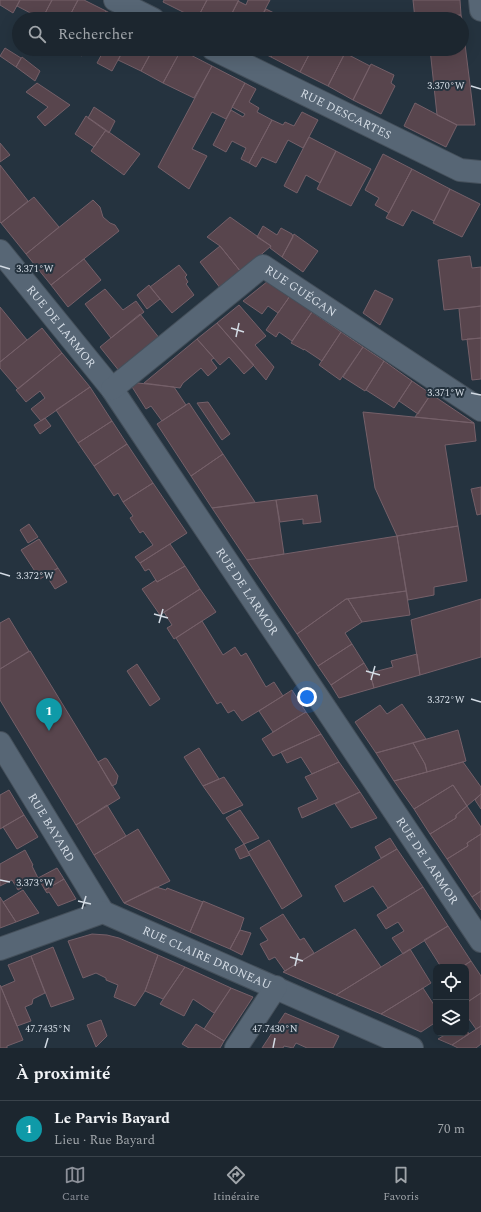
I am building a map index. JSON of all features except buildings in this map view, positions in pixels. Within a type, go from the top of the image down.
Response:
[{"type":"street","points":[[115,0],[139,12]]},
{"type":"street","points":[[480,0],[481,10]]},
{"type":"street","name":"RUE DESCARTES","points":[[227,56],[460,170],[481,172]]},
{"type":"street","name":"RUE DE LARMOR","points":[[0,251],[112,389],[481,941]]},
{"type":"street","name":"RUE GUÉGAN","points":[[112,389],[263,266],[481,410]]},
{"type":"street","name":"RUE BAYARD","points":[[0,743],[103,912]]},
{"type":"street","points":[[0,949],[103,912]]},
{"type":"street","name":"RUE CLAIRE DRONEAU","points":[[103,912],[412,1048]]},
{"type":"street","points":[[236,1048],[276,988]]},
{"type":"place","name":"Le Parvis Bayard","points":[[49,731]]}]
